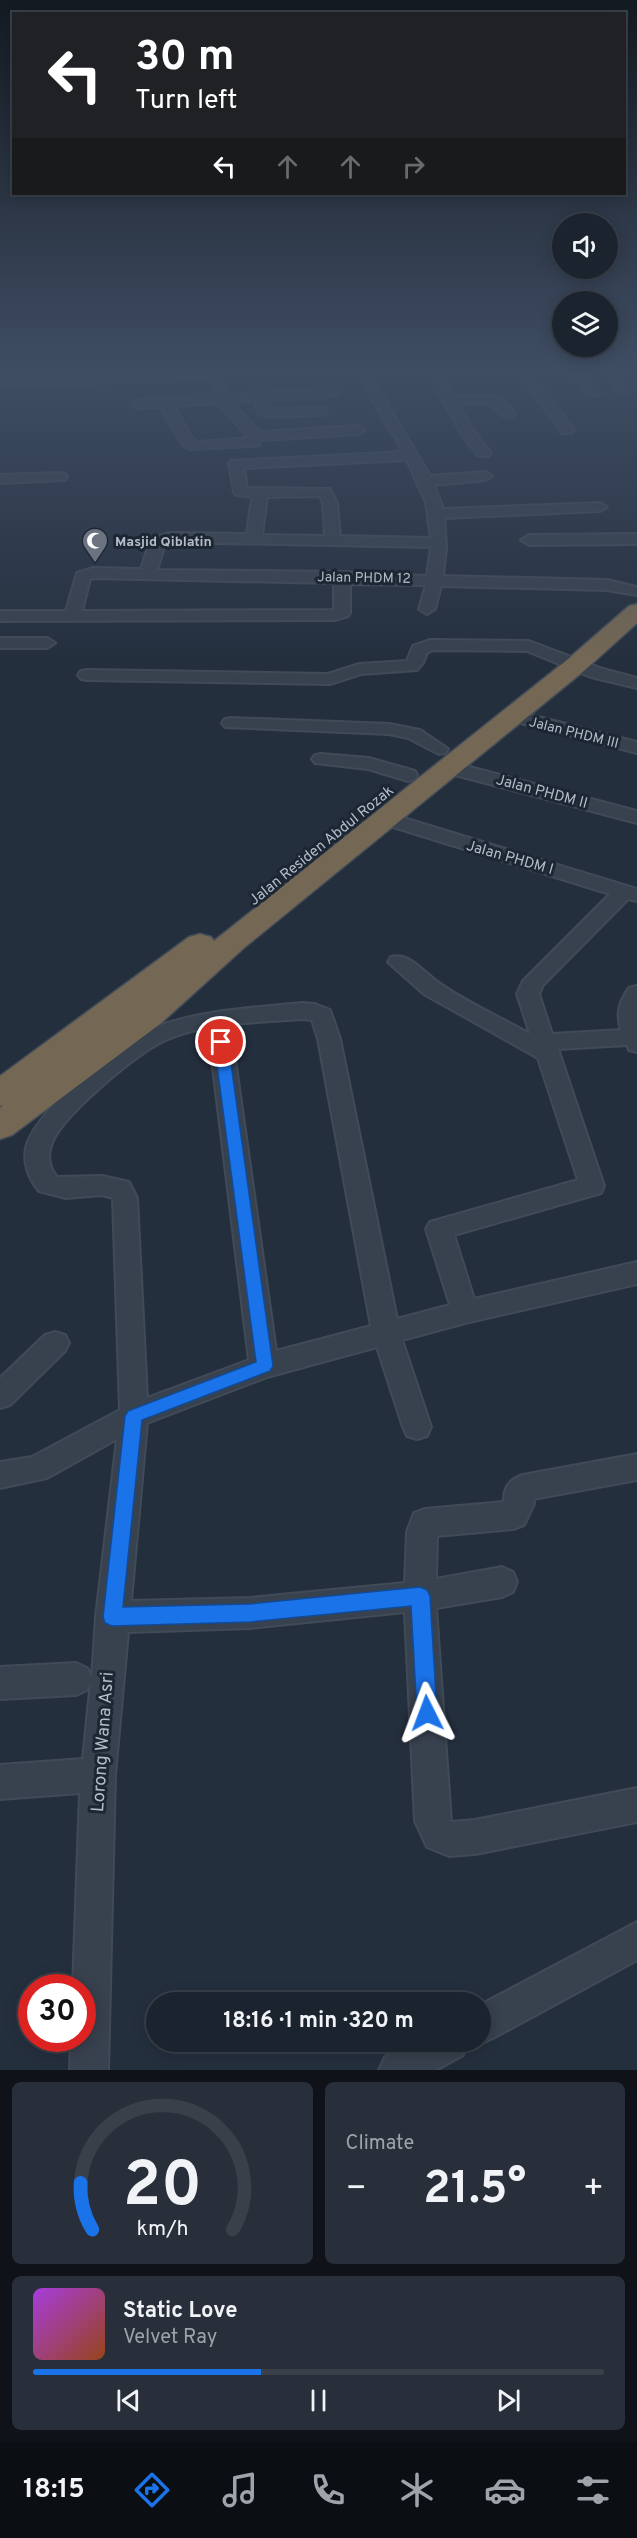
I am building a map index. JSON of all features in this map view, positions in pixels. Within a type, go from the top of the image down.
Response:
[{"type":"highway","name":"Jalan Residen Abdul Rozak","points":[[0,1125],[138,1034],[234,940],[384,818],[443,758],[634,608]]},
{"type":"highway","name":"Jalan Residen Abdul Rozak","points":[[0,1094],[220,929],[408,775],[443,758],[511,715],[566,660]]},
{"type":"street","points":[[237,470],[241,491],[246,493],[326,492],[332,513],[333,541]]},
{"type":"street","points":[[419,470],[436,514],[435,579],[433,595],[427,609]]},
{"type":"street","points":[[425,481],[485,476]]},
{"type":"street","points":[[0,479],[60,477]]},
{"type":"street","points":[[254,538],[260,493]]},
{"type":"street","points":[[436,514],[600,507]]},
{"type":"street","points":[[148,573],[158,541],[166,538],[437,543]]},
{"type":"street","points":[[529,540],[637,539]]},
{"type":"street","name":"Jalan PHDM 12","points":[[73,614],[83,576],[93,573],[435,579],[608,585],[634,608]]},
{"type":"street","points":[[0,616],[335,615],[342,613],[342,577]]},
{"type":"street","points":[[0,643],[47,643]]},
{"type":"street","points":[[87,675],[330,679],[353,670],[411,666],[415,663],[419,650],[430,645],[523,645],[597,673],[637,683]]},
{"type":"street","name":"Jalan PHDM III","points":[[511,715],[637,748]]},
{"type":"street","name":"Jalan PHDM II","points":[[231,723],[389,729],[414,734],[443,758],[637,817]]},
{"type":"street","points":[[321,759],[369,764],[408,775]]},
{"type":"street","name":"Jalan PHDM I","points":[[384,818],[631,893]]},
{"type":"street","points":[[465,1312],[439,1229],[592,1186],[548,1048],[529,999],[530,988],[631,893]]},
{"type":"street","points":[[399,962],[432,989],[548,1048],[636,1040],[628,1014],[629,1005],[637,993]]},
{"type":"street","points":[[138,1034],[218,1019],[302,1011],[315,1012],[323,1017],[386,1333],[417,1427]]},
{"type":"street","points":[[218,1019],[264,1366]]},
{"type":"street","name":"Lorong Wana Asri","points":[[88,2070],[98,1775],[112,1617],[134,1416],[125,1198],[120,1189],[110,1185],[65,1190],[48,1184],[38,1168],[38,1154],[40,1141],[52,1123],[122,1057],[138,1034]]},
{"type":"street","points":[[0,1475],[43,1466],[134,1416],[264,1366],[465,1312],[637,1273]]},
{"type":"street","points":[[0,1396],[55,1343]]},
{"type":"street","points":[[637,1467],[523,1488],[518,1495],[519,1504],[513,1515],[425,1523],[422,1532],[420,1596],[432,1821],[439,1835],[449,1839],[475,1837],[637,1805]]},
{"type":"street","points":[[112,1617],[250,1613],[420,1596],[502,1582]]},
{"type":"street","points":[[0,1683],[76,1679]]},
{"type":"street","points":[[0,1782],[98,1775]]},
{"type":"street","points":[[491,2019],[637,1940]]},
{"type":"street","points":[[398,2070],[431,2052]]},
{"type":"place","name":"Masjid Qiblatin","points":[[95,564]]},
{"type":"route","points":[[221,1042],[264,1366],[134,1416],[112,1617],[250,1613],[420,1596],[427,1713]]}]
